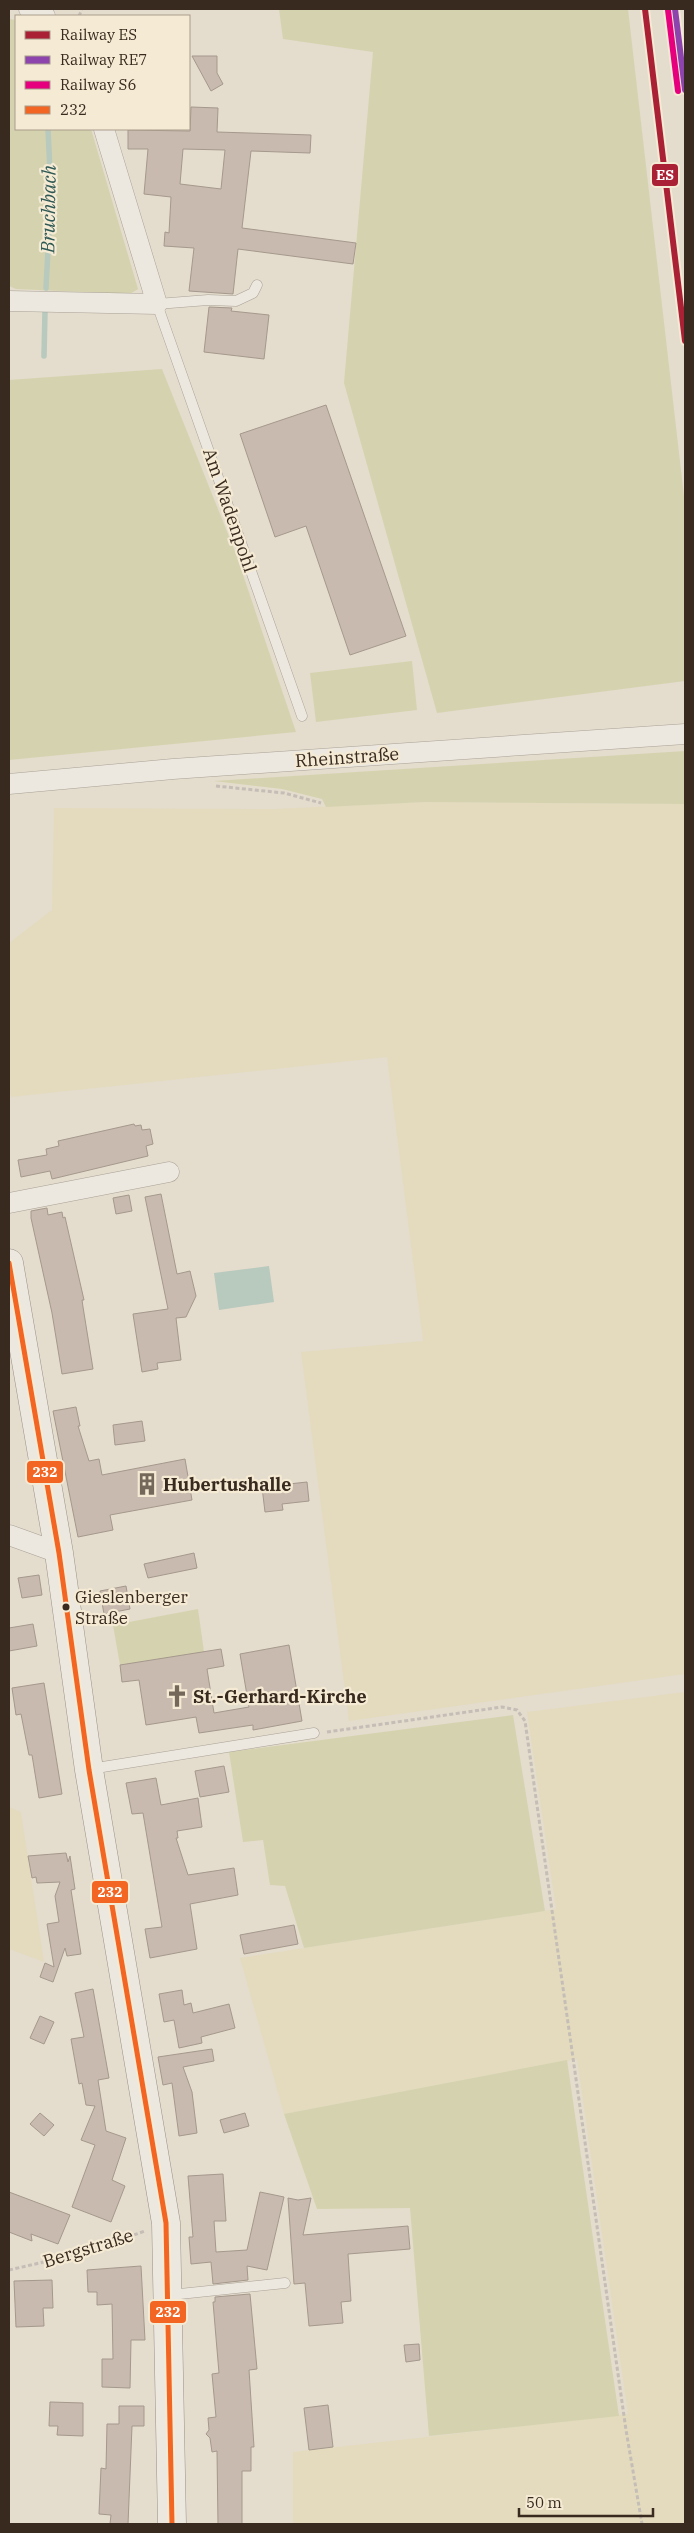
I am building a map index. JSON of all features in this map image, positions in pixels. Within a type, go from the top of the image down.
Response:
[{"type":"main road","points":[[9,1263],[59,1553],[89,1770],[166,2223],[172,2524]]},
{"type":"street","points":[[29,9],[43,15]]},
{"type":"street","name":"Am Wadenpohl","points":[[104,130],[157,304]]},
{"type":"street","points":[[9,301],[157,304]]},
{"type":"street","name":"Rheinstraße","points":[[9,784],[172,769],[685,734]]},
{"type":"street","points":[[9,1203],[169,1172]]},
{"type":"street","points":[[9,1535],[59,1553]]},
{"type":"lane","points":[[157,304],[208,300],[236,301],[253,293],[258,285]]},
{"type":"lane","name":"Am Wadenpohl","points":[[157,304],[302,716]]},
{"type":"lane","points":[[89,1770],[314,1733]]},
{"type":"lane","points":[[167,2295],[285,2283]]},
{"type":"path","points":[[210,785],[284,793],[321,803]]},
{"type":"path","points":[[314,1733],[502,1707],[517,1710],[525,1721],[624,2420],[642,2524]]},
{"type":"path","name":"Bergstraße","points":[[9,2270],[83,2253],[166,2223]]},
{"type":"shaded area","points":[[279,9],[628,9],[685,505],[685,681],[437,713],[344,383],[373,52],[283,39]]},
{"type":"shaded area","points":[[9,19],[15,20],[15,130],[91,130],[138,289],[130,294],[16,289],[9,286]]},
{"type":"shaded area","points":[[162,369],[236,554],[296,732],[9,760],[9,380]]},
{"type":"shaded area","points":[[412,661],[417,710],[316,722],[310,673]]},
{"type":"shaded area","points":[[685,751],[685,804],[425,802],[326,807],[322,799],[282,789],[214,781]]},
{"type":"shaded area","points":[[425,802],[685,804],[685,1674],[349,1721],[301,1352],[423,1341],[387,1057],[11,1097],[9,1082],[9,943],[52,910],[54,808],[275,809]]},
{"type":"shaded area","points":[[269,1266],[274,1302],[219,1310],[214,1273]]},
{"type":"shaded area","points":[[198,1609],[204,1652],[120,1665],[113,1625]]},
{"type":"shaded area","points":[[685,1692],[685,2524],[293,2524],[293,2452],[628,2414],[577,2059],[284,2114],[240,1958],[556,1909],[527,1712]]},
{"type":"shaded area","points":[[513,1715],[545,1911],[304,1948],[285,1886],[270,1885],[263,1840],[243,1842],[229,1752]]},
{"type":"shaded area","points":[[9,1807],[21,1812],[44,1962],[9,1949]]},
{"type":"shaded area","points":[[567,2060],[619,2416],[429,2436],[410,2208],[317,2209],[284,2114]]},
{"type":"building","points":[[192,56],[217,56],[217,73],[223,84],[211,91]]},
{"type":"building","points":[[191,107],[218,108],[217,132],[311,135],[310,153],[251,151],[242,228],[356,243],[353,264],[238,249],[233,294],[189,291],[194,248],[164,246],[165,232],[169,233],[171,197],[144,194],[148,149],[128,149],[128,130],[190,131]],"holes":[[[183,149],[225,150],[221,189],[180,184]]]},
{"type":"building","points":[[209,307],[232,308],[231,311],[269,315],[264,359],[204,352]]},
{"type":"building","points":[[326,405],[406,636],[350,655],[306,526],[275,537],[240,434]]},
{"type":"building","points":[[134,1124],[135,1126],[141,1125],[142,1130],[150,1129],[153,1144],[146,1146],[148,1156],[52,1179],[50,1171],[21,1177],[18,1160],[47,1155],[46,1149],[59,1146],[58,1141]]},
{"type":"building","points":[[161,1194],[177,1274],[190,1271],[196,1296],[186,1317],[176,1318],[181,1360],[157,1363],[158,1369],[142,1372],[133,1314],[168,1309],[145,1197]]},
{"type":"building","points":[[129,1195],[132,1211],[116,1214],[113,1198]]},
{"type":"building","points":[[47,1208],[48,1215],[62,1212],[63,1218],[65,1217],[84,1300],[82,1300],[93,1369],[62,1374],[52,1313],[31,1218],[31,1211]]},
{"type":"building","points":[[76,1407],[80,1426],[78,1426],[89,1461],[99,1459],[102,1475],[185,1459],[192,1500],[110,1515],[113,1530],[78,1537],[53,1411]]},
{"type":"building","points":[[142,1421],[145,1441],[115,1445],[113,1425]]},
{"type":"building","points":[[307,1482],[309,1501],[282,1504],[283,1510],[265,1512],[262,1487]]},
{"type":"building","points":[[194,1553],[197,1568],[148,1578],[144,1564]]},
{"type":"building","points":[[39,1575],[42,1595],[22,1598],[18,1578]]},
{"type":"building","points":[[126,1586],[130,1609],[104,1614],[100,1591]]},
{"type":"building","points":[[33,1624],[37,1646],[9,1651],[9,1628]]},
{"type":"building","points":[[289,1645],[302,1721],[253,1730],[253,1725],[199,1733],[196,1717],[146,1725],[139,1680],[122,1682],[120,1665],[221,1649],[224,1666],[207,1669],[214,1713],[249,1707],[240,1654]]},
{"type":"building","points":[[44,1683],[62,1794],[39,1798],[32,1755],[29,1755],[21,1714],[16,1715],[12,1688]]},
{"type":"building","points":[[224,1766],[229,1792],[200,1797],[195,1771]]},
{"type":"building","points":[[156,1778],[161,1805],[198,1798],[202,1827],[177,1831],[178,1838],[176,1838],[188,1875],[234,1868],[238,1895],[190,1904],[197,1949],[150,1958],[145,1929],[162,1927],[143,1813],[132,1814],[126,1783]]},
{"type":"building","points":[[66,1853],[68,1862],[70,1856],[75,1889],[71,1890],[81,1954],[67,1956],[65,1948],[53,1982],[40,1977],[45,1963],[54,1967],[47,1924],[59,1922],[55,1896],[60,1882],[37,1883],[36,1877],[32,1878],[28,1856]]},
{"type":"building","points":[[294,1925],[298,1944],[244,1954],[240,1935]]},
{"type":"building","points":[[93,1989],[109,2078],[98,2080],[106,2131],[126,2138],[112,2180],[125,2186],[111,2222],[72,2207],[95,2145],[81,2140],[95,2106],[86,2105],[82,2083],[79,2084],[71,2039],[84,2037],[75,1993]]},
{"type":"building","points":[[182,1990],[184,2005],[191,2003],[193,2013],[229,2004],[235,2028],[201,2037],[202,2043],[179,2048],[174,2020],[164,2022],[159,1994]]},
{"type":"building","points":[[40,2016],[54,2022],[44,2044],[30,2038]]},
{"type":"building","points":[[212,2049],[214,2061],[183,2067],[192,2092],[197,2133],[179,2136],[172,2083],[163,2085],[158,2057]]},
{"type":"building","points":[[40,2113],[54,2125],[44,2136],[30,2124]]},
{"type":"building","points":[[245,2113],[249,2126],[224,2133],[220,2120]]},
{"type":"building","points":[[223,2174],[226,2221],[214,2221],[216,2252],[247,2250],[260,2192],[284,2197],[267,2270],[247,2266],[248,2280],[213,2284],[211,2262],[191,2264],[189,2237],[193,2237],[188,2176]]},
{"type":"building","points":[[9,2192],[70,2215],[58,2244],[31,2234],[32,2241],[9,2232]]},
{"type":"building","points":[[288,2198],[298,2200],[311,2198],[303,2235],[408,2226],[410,2249],[348,2254],[351,2301],[341,2302],[343,2323],[309,2326],[305,2283],[294,2284]]},
{"type":"building","points":[[141,2266],[145,2340],[131,2340],[130,2388],[102,2387],[102,2359],[113,2359],[112,2304],[97,2305],[97,2292],[88,2292],[87,2270]]},
{"type":"building","points":[[52,2280],[53,2308],[43,2308],[44,2326],[16,2327],[14,2281]]},
{"type":"building","points":[[250,2294],[257,2369],[249,2370],[254,2447],[251,2447],[251,2471],[242,2471],[242,2524],[218,2524],[217,2451],[212,2452],[210,2438],[206,2434],[209,2430],[208,2418],[216,2417],[212,2374],[219,2373],[213,2302],[215,2302],[215,2297]]},
{"type":"building","points":[[419,2344],[420,2360],[406,2362],[404,2345]]},
{"type":"building","points":[[50,2402],[83,2403],[83,2436],[57,2435],[58,2426],[49,2426]]},
{"type":"building","points":[[328,2405],[333,2447],[309,2450],[304,2408]]},
{"type":"building","points":[[119,2406],[144,2406],[144,2426],[132,2426],[128,2524],[110,2524],[111,2515],[99,2514],[101,2468],[106,2469],[107,2424],[119,2424]]},
{"type":"waterway","name":"Bruchbach","points":[[46,288],[51,192],[48,130]]},
{"type":"waterway","name":"Bruchbach","points":[[44,356],[45,311]]},
{"type":"rail line","name":"ES","points":[[645,9],[685,341]]},
{"type":"rail line","name":"RE7","points":[[675,9],[685,90]]},
{"type":"rail line","name":"S6","points":[[668,10],[678,91]]},
{"type":"transit line","name":"232","points":[[9,1263],[59,1553],[89,1770],[166,2223],[172,2524]]},
{"type":"place","name":"Hubertushalle","points":[[147,1484]]},
{"type":"place","name":"Gieslenberger Straße","points":[[66,1607]]},
{"type":"place","name":"St.-Gerhard-Kirche","points":[[177,1696]]}]
